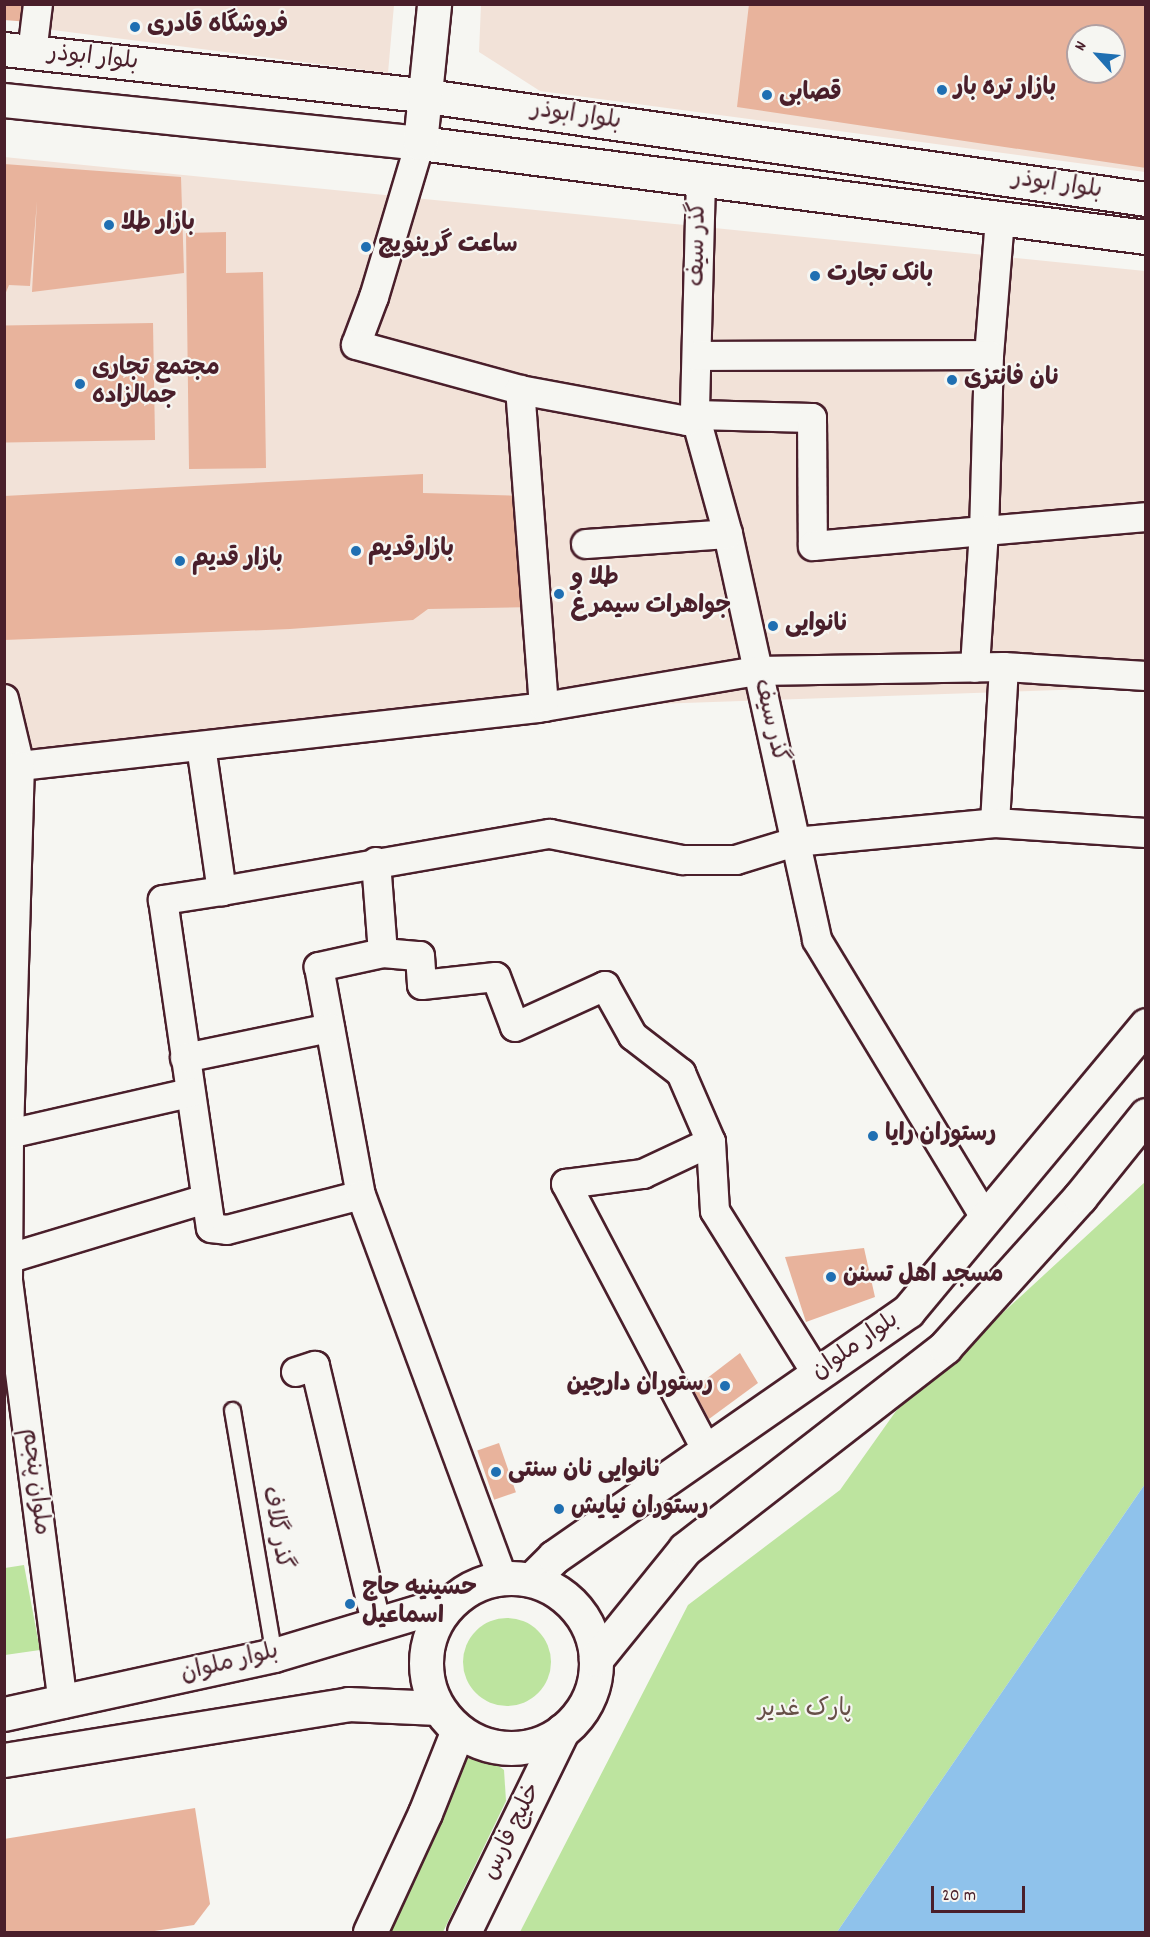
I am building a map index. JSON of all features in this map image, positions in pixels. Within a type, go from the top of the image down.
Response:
[{"type":"main road","points":[[420,143],[434,4]]},
{"type":"main road","name":"بلوار ابوذر","points":[[18,51],[426,96],[1146,199]]},
{"type":"main road","name":"بلوار ابوذر","points":[[4,99],[420,143],[1146,237]]},
{"type":"main road","name":"بلوار ملوان","points":[[517,1579],[554,1557],[908,1311],[1146,1025]]},
{"type":"main road","points":[[596,1659],[685,1549],[945,1347],[1080,1197],[1146,1114]]},
{"type":"main road","points":[[4,1760],[348,1704],[448,1719],[482,1744],[510,1748],[537,1744],[562,1731],[581,1711],[593,1686],[596,1659],[591,1632],[577,1608],[557,1590],[517,1579],[475,1585],[451,1602],[431,1634],[426,1672],[448,1719],[425,1813],[370,1932]]},
{"type":"main road","name":"بلوار ملوان","points":[[4,1714],[63,1704],[274,1655],[376,1622],[451,1602]]},
{"type":"main road","name":"خلیج فارس","points":[[464,1932],[562,1731]]},
{"type":"street","points":[[18,51],[38,4]]},
{"type":"street","points":[[420,143],[374,297],[356,345],[520,390],[687,421],[695,416],[812,418],[813,546],[1146,517]]},
{"type":"street","name":"گذر سیف","points":[[700,180],[695,416],[728,534],[817,940],[829,965],[986,1219]]},
{"type":"street","points":[[975,668],[984,531],[989,355],[1000,219]]},
{"type":"street","points":[[697,356],[989,355]]},
{"type":"street","points":[[520,390],[544,707]]},
{"type":"street","points":[[586,544],[728,534]]},
{"type":"street","points":[[996,824],[1004,667]]},
{"type":"street","points":[[20,766],[544,707],[757,671],[1004,667],[1146,676]]},
{"type":"street","name":"ملوان پنجم","points":[[4,699],[20,766],[7,1259],[63,1704]]},
{"type":"street","points":[[201,746],[222,891]]},
{"type":"street","points":[[361,1195],[226,1230],[211,1228],[163,900],[550,834],[683,860],[736,860],[795,842],[996,824],[1146,833]]},
{"type":"street","points":[[376,862],[383,953]]},
{"type":"street","points":[[517,1579],[361,1195],[319,967],[383,953],[420,956],[422,985],[496,977],[515,1027],[605,986],[633,1036],[681,1073],[711,1142],[715,1211],[817,1374]]},
{"type":"street","points":[[185,1058],[330,1028]]},
{"type":"street","points":[[9,1134],[190,1093]]},
{"type":"street","points":[[707,1450],[566,1184],[643,1174],[711,1142]]},
{"type":"street","points":[[7,1259],[206,1199]]},
{"type":"street","points":[[296,1372],[315,1366],[376,1622]]},
{"type":"lane","name":"گذر گلاف","points":[[232,1410],[274,1655]]},
{"type":"shaded area","points":[[48,5],[394,5],[388,73],[45,29]]},
{"type":"shaded area","name":"بازار تره بار","points":[[481,5],[1145,5],[1145,172],[540,91],[479,52]]},
{"type":"shaded area","points":[[4,157],[1145,271],[1145,687],[538,708],[20,766],[4,699]]},
{"type":"green space","name":"پارک غدیر","points":[[1145,1182],[1145,1484],[837,1932],[520,1932],[688,1605],[840,1490],[896,1411]]},
{"type":"green space","points":[[24,1565],[40,1650],[5,1655],[5,1568]]},
{"type":"green space","points":[[507,1618],[532,1625],[544,1637],[551,1662],[544,1687],[532,1699],[507,1706],[482,1699],[470,1687],[463,1662],[470,1637],[482,1625]]},
{"type":"green space","points":[[464,1758],[488,1758],[504,1770],[506,1801],[443,1932],[376,1932]]},
{"type":"water","points":[[1145,1484],[1145,1932],[837,1932]]},
{"type":"building","points":[[4,4],[30,4],[29,22],[4,20]]},
{"type":"building","name":"بازار تره بار","points":[[749,4],[1146,4],[1146,168],[737,107]]},
{"type":"building","name":"بازار طلا","points":[[4,164],[181,177],[184,273],[32,292],[37,201],[30,286],[9,285],[4,297]]},
{"type":"building","points":[[226,232],[226,273],[263,272],[266,468],[189,469],[186,233]]},
{"type":"building","name":"مجتمع تجاری جمالزاده","points":[[153,323],[155,440],[6,443],[4,326]]},
{"type":"building","points":[[423,474],[423,493],[528,496],[537,607],[428,609],[413,620],[290,629],[4,640],[4,496]]},
{"type":"building","name":"مسجد اهل تسنن","points":[[864,1248],[875,1297],[806,1322],[785,1257]]},
{"type":"building","name":"رستوران دارچین","points":[[740,1353],[758,1383],[709,1419],[693,1389]]},
{"type":"building","name":"نانوایی نان سنتی","points":[[499,1443],[516,1492],[494,1500],[477,1450]]},
{"type":"building","points":[[195,1808],[210,1904],[194,1925],[148,1932],[4,1932],[4,1839]]},
{"type":"place","name":"فروشگاه قادری","points":[[135,27]]},
{"type":"place","name":"بازار تره بار","points":[[942,90]]},
{"type":"place","name":"قصابی","points":[[767,95]]},
{"type":"place","name":"بازار طلا","points":[[109,225]]},
{"type":"place","name":"ساعت گرینویچ","points":[[366,247]]},
{"type":"place","name":"بانک تجارت","points":[[815,276]]},
{"type":"place","name":"نان فانتزی","points":[[952,380]]},
{"type":"place","name":"مجتمع تجاری جمالزاده","points":[[80,384]]},
{"type":"place","name":"بازارقدیم","points":[[356,551]]},
{"type":"place","name":"بازار قدیم","points":[[180,561]]},
{"type":"place","name":"طلا و جواهرات سیمرغ","points":[[559,594]]},
{"type":"place","name":"نانوایی","points":[[773,626]]},
{"type":"place","name":"رستوران رایا","points":[[873,1136]]},
{"type":"place","name":"مسجد اهل تسنن","points":[[831,1277]]},
{"type":"place","name":"رستوران دارچین","points":[[725,1386]]},
{"type":"place","name":"نانوایی نان سنتی","points":[[496,1472]]},
{"type":"place","name":"رستوران نیایش","points":[[559,1509]]},
{"type":"place","name":"حسینیه حاج اسماعیل","points":[[350,1604]]}]
